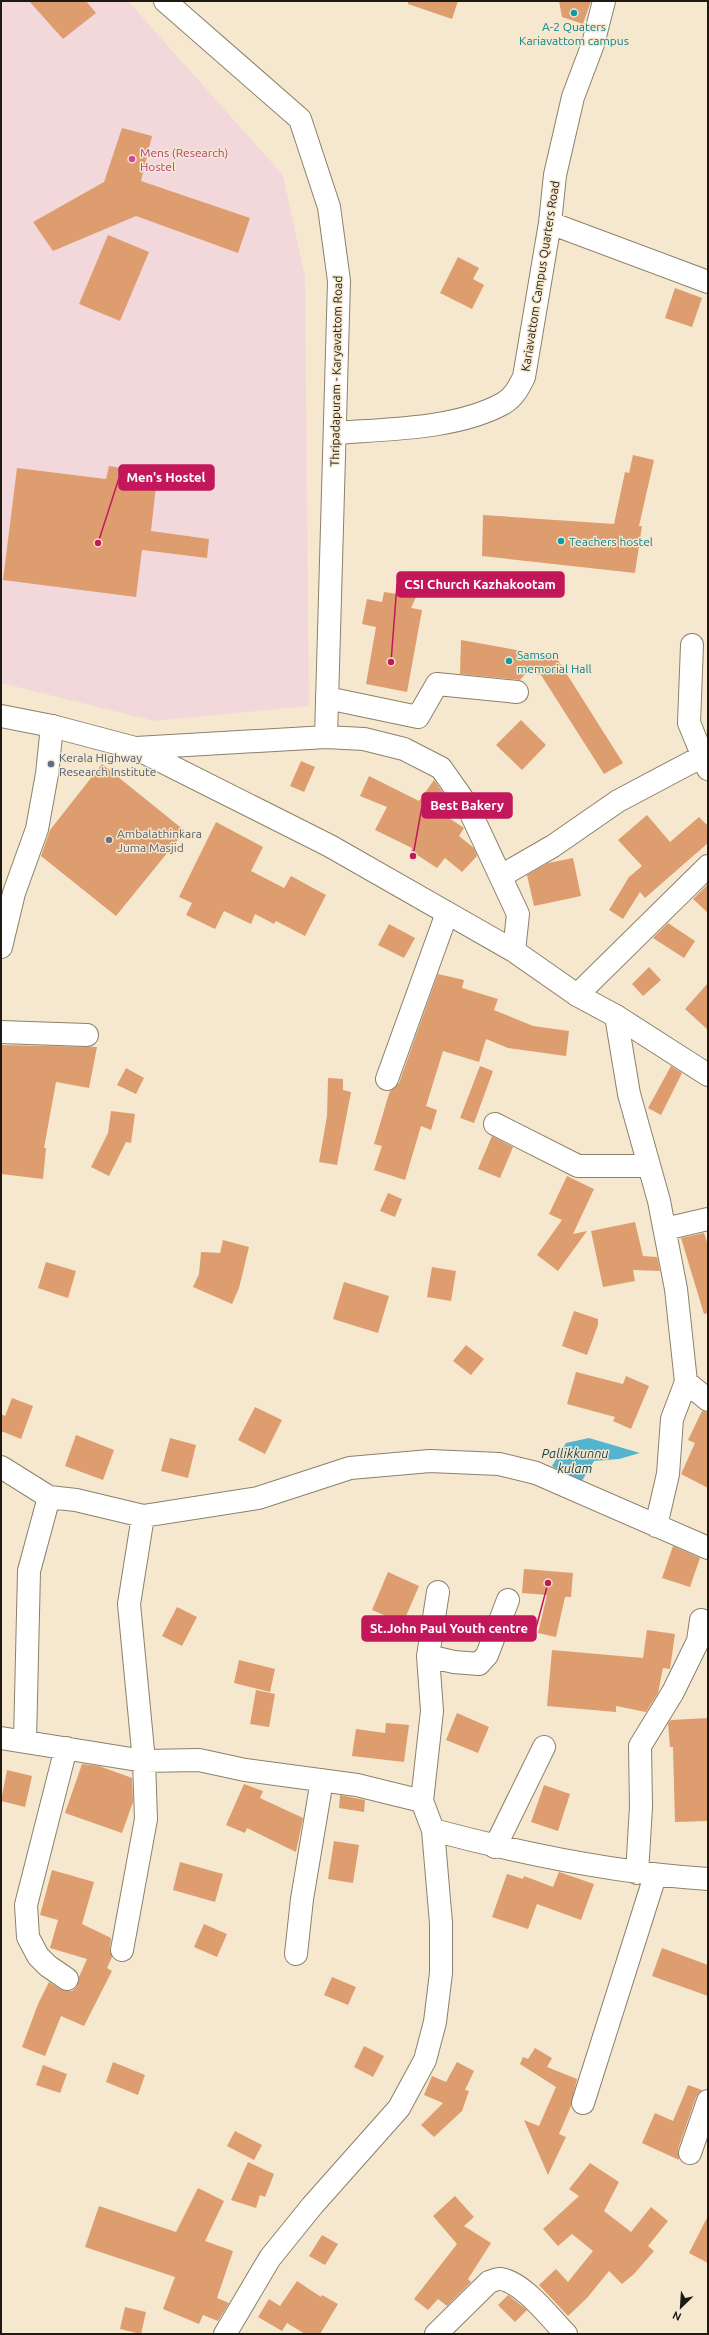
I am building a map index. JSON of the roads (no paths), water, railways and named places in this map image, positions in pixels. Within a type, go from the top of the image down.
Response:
[{"type":"street","name":"Thripadapuram - Karyavattom Road","points":[[165,1],[300,119],[329,207],[339,282],[336,433],[326,737]]},
{"type":"street","name":"Kariavattom Campus Quarters Road","points":[[336,433],[430,425],[475,415],[504,402],[515,393],[524,377],[550,223],[555,175],[573,97],[593,44],[604,1]]},
{"type":"street","points":[[550,223],[708,282]]},
{"type":"street","points":[[501,876],[553,846],[618,801],[705,763],[689,722],[692,645]]},
{"type":"street","points":[[327,698],[418,718],[437,684],[517,692]]},
{"type":"street","points":[[1,716],[52,726],[135,748],[330,846],[514,951],[577,995],[616,1016],[708,1075]]},
{"type":"street","points":[[1,946],[14,892],[37,829],[47,774],[52,726]]},
{"type":"street","points":[[135,748],[326,737],[364,739],[404,749],[440,768],[467,805],[518,914],[514,951]]},
{"type":"street","points":[[577,995],[708,866]]},
{"type":"street","points":[[387,1079],[447,913]]},
{"type":"street","points":[[616,1016],[628,1094],[649,1166],[665,1229],[676,1289],[686,1382],[672,1419],[668,1474],[656,1526]]},
{"type":"street","points":[[1,1032],[87,1035]]},
{"type":"street","points":[[495,1124],[578,1166],[649,1166]]},
{"type":"street","points":[[665,1229],[708,1219]]},
{"type":"street","points":[[686,1382],[708,1400]]},
{"type":"street","points":[[1,1467],[49,1497],[76,1500],[143,1516],[258,1498],[350,1468],[430,1461],[499,1464],[536,1473],[708,1548]]},
{"type":"street","points":[[25,1741],[29,1571],[49,1497]]},
{"type":"street","points":[[122,1950],[146,1819],[144,1761],[129,1604],[143,1516]]},
{"type":"street","points":[[225,2334],[270,2258],[312,2206],[399,2108],[425,2060],[435,2022],[441,1973],[441,1923],[433,1830],[422,1801],[432,1711],[428,1656],[438,1592]]},
{"type":"street","points":[[428,1656],[454,1662],[479,1664],[487,1656],[508,1600]]},
{"type":"street","points":[[584,2103],[646,1874],[641,1807],[640,1746],[673,1692],[698,1641],[701,1620]]},
{"type":"street","points":[[1,1738],[144,1761],[199,1760],[245,1770],[357,1785],[422,1801]]},
{"type":"street","points":[[495,1847],[544,1747]]},
{"type":"street","points":[[66,1748],[26,1904],[28,1937],[38,1956],[48,1966],[67,1979]]},
{"type":"street","points":[[296,1954],[302,1899],[322,1780]]},
{"type":"street","points":[[433,1830],[495,1847],[646,1874],[708,1880]]},
{"type":"street","points":[[690,2152],[708,2100]]},
{"type":"street","points":[[436,2334],[489,2282],[500,2279],[513,2283],[526,2292],[566,2334]]},
{"type":"water","name":"Pallikkunnu kulam","points":[[589,1438],[640,1453],[619,1459],[594,1461],[580,1484],[552,1466],[566,1443]]},
{"type":"place","name":"A-2 Quaters Kariavattom campus","points":[[574,13]]},
{"type":"place","name":"Mens (Research) Hostel","points":[[132,159]]},
{"type":"place","name":"Teachers hostel","points":[[561,541]]},
{"type":"place","name":"Men's Hostel","points":[[98,543]]},
{"type":"place","name":"Samson memorial Hall","points":[[509,661]]},
{"type":"place","name":"CSI Church Kazhakootam","points":[[391,662]]},
{"type":"place","name":"Kerala HIghway Research Institute","points":[[51,764]]},
{"type":"place","name":"Ambalathinkara Juma Masjid","points":[[109,840]]},
{"type":"place","name":"Best Bakery","points":[[413,856]]},
{"type":"place","name":"St.John Paul Youth centre","points":[[548,1583]]}]
